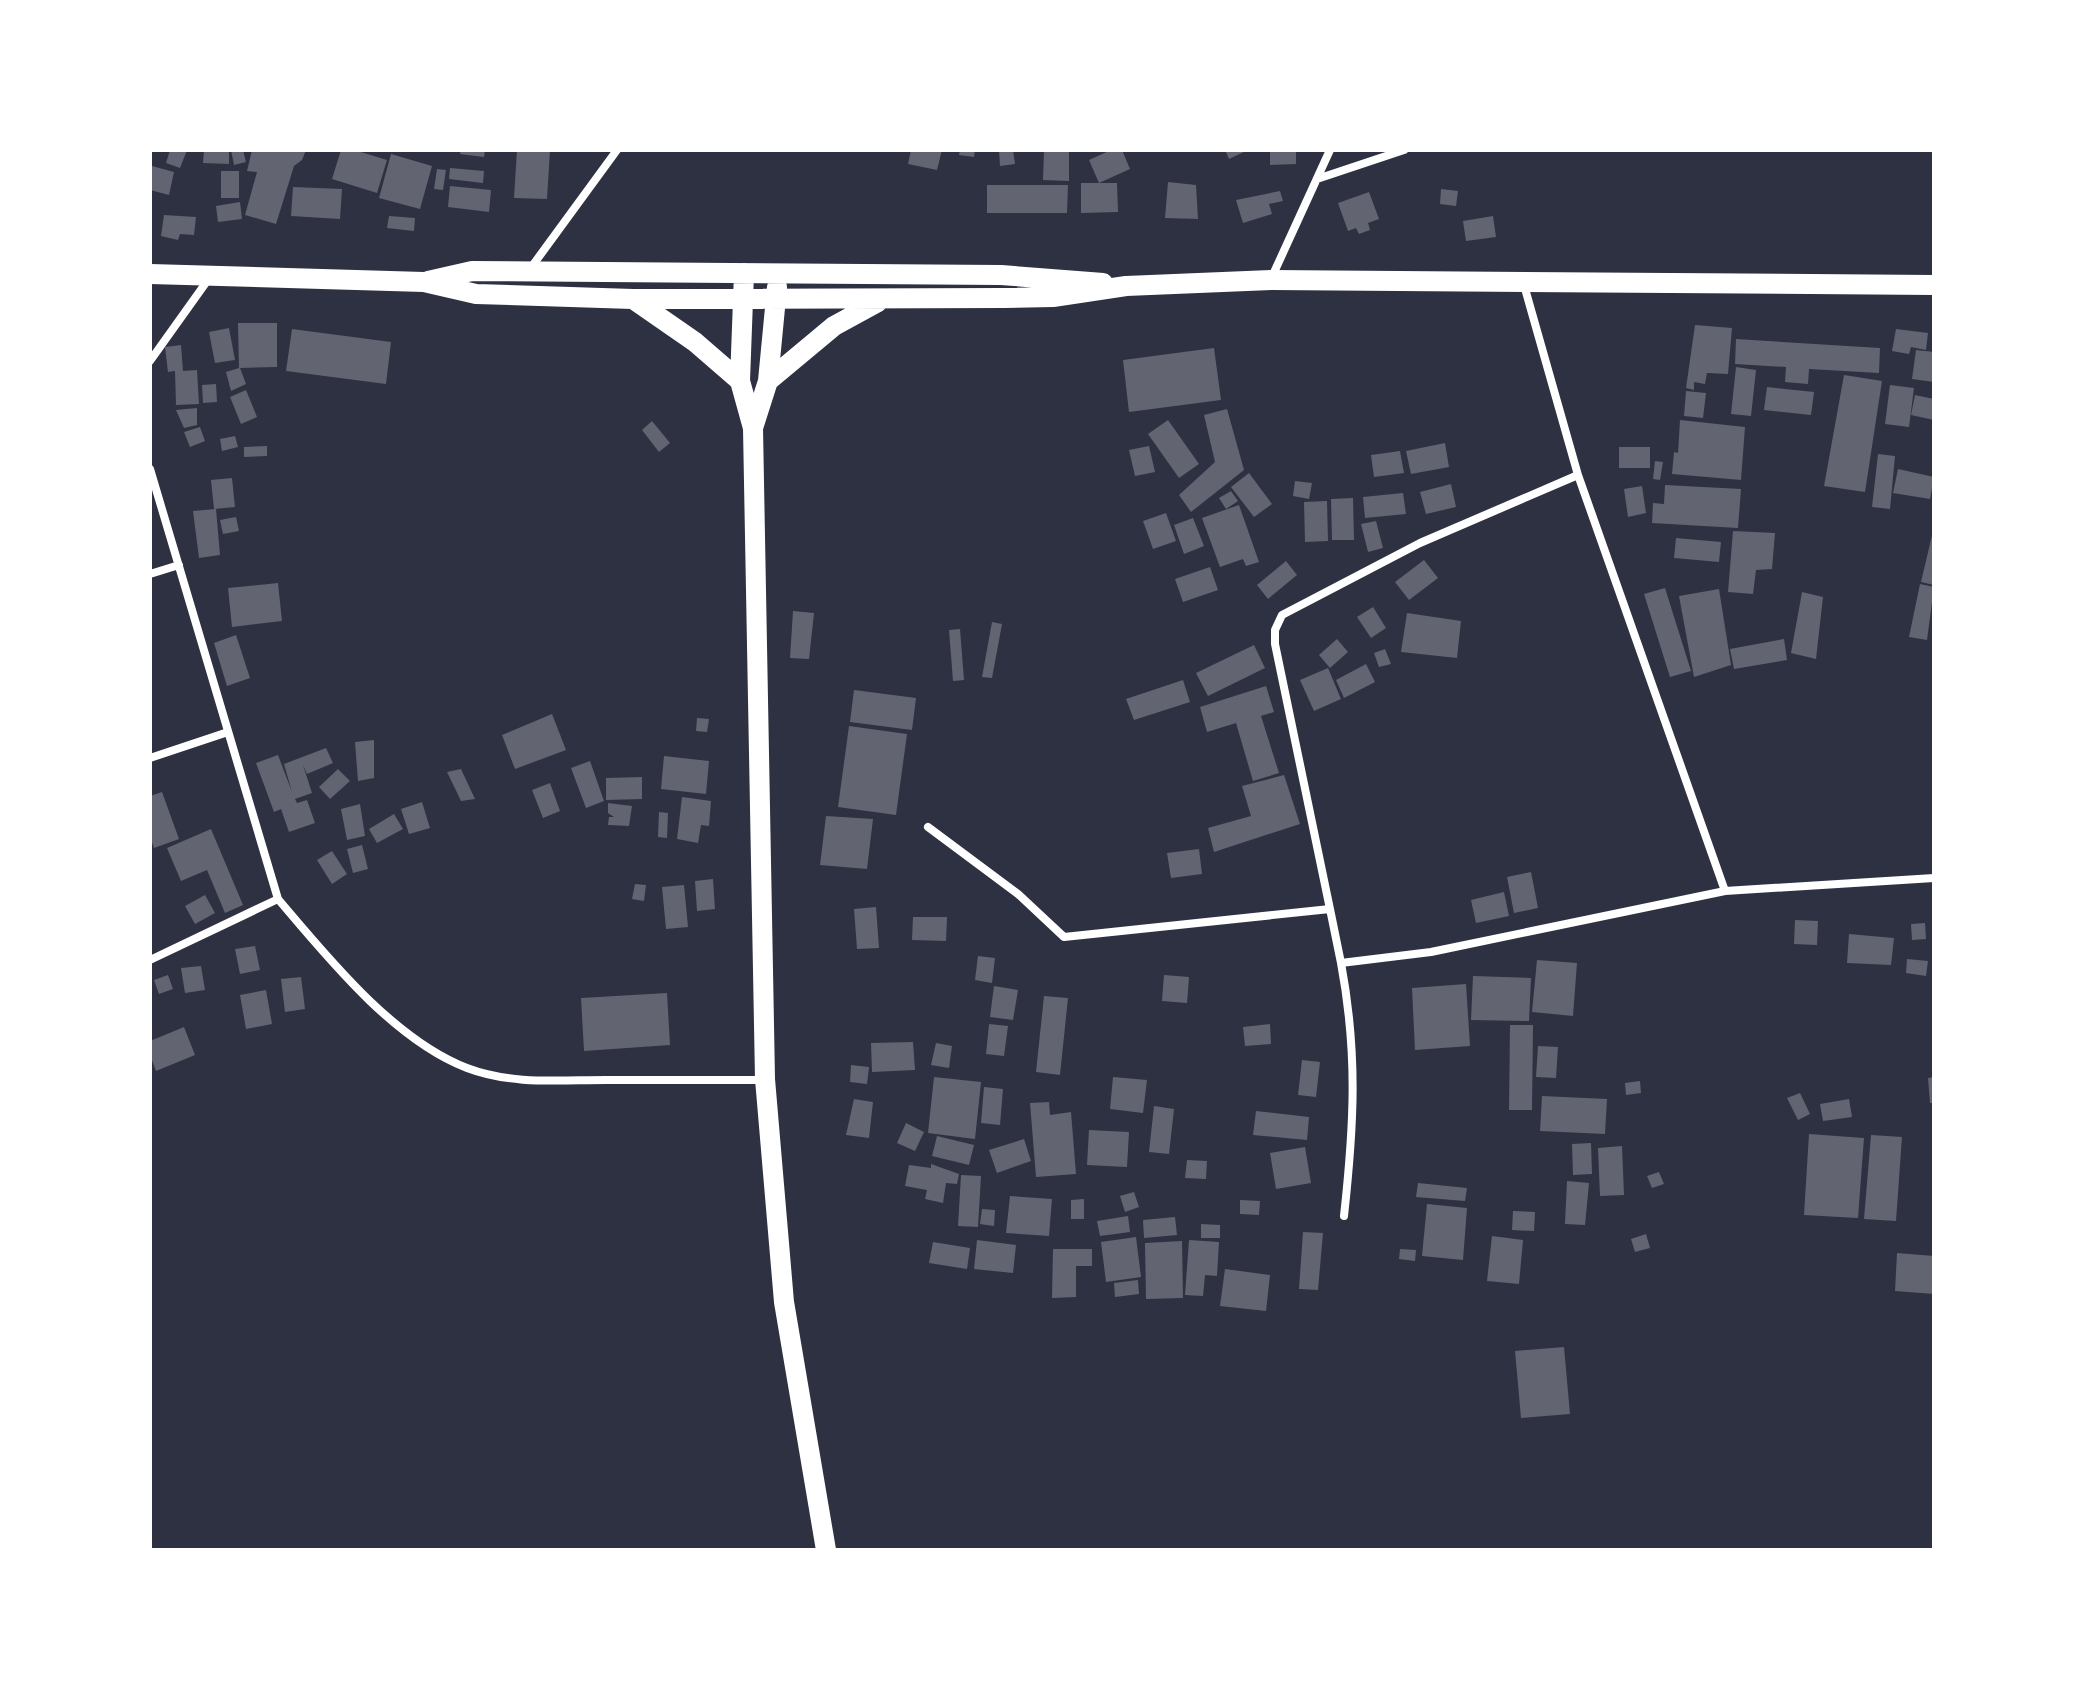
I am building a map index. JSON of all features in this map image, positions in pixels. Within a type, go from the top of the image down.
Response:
[{"type":"highway","points":[[424,282],[472,271],[1053,276],[1126,286]]},
{"type":"highway","points":[[744,273],[740,381],[753,428],[765,1079],[784,1302],[826,1550]]},
{"type":"highway","points":[[150,274],[424,282],[476,294],[633,299],[1053,297],[1126,286],[1271,280],[1934,285]]},
{"type":"highway","points":[[753,428],[768,381],[777,274]]},
{"type":"highway","points":[[633,299],[695,342],[740,381]]},
{"type":"highway","points":[[768,381],[834,326],[882,300]]},
{"type":"street","points":[[528,272],[617,150]]},
{"type":"street","points":[[1271,280],[1330,150]]},
{"type":"street","points":[[1317,179],[1404,150]]},
{"type":"street","points":[[150,361],[212,275]]},
{"type":"street","points":[[1524,284],[1578,475],[1725,891]]},
{"type":"street","points":[[150,469],[278,899],[325,954],[393,1021],[432,1050],[466,1068],[513,1080],[765,1079]]},
{"type":"street","points":[[1344,1216],[1355,1091],[1351,1015],[1275,644],[1275,630],[1282,615],[1420,543],[1578,475]]},
{"type":"street","points":[[150,574],[179,565]]},
{"type":"street","points":[[150,758],[228,732]]},
{"type":"street","points":[[928,827],[1018,894],[1064,937],[1330,909]]},
{"type":"street","points":[[1341,963],[1431,952],[1725,891],[1934,878]]},
{"type":"street","points":[[150,960],[278,899]]},
{"type":"building","points":[[170,150],[187,150],[180,168],[166,163]]},
{"type":"building","points":[[204,150],[229,150],[229,164],[203,163]]},
{"type":"building","points":[[231,150],[243,150],[246,162],[234,165]]},
{"type":"building","points":[[252,150],[306,150],[302,160],[294,166],[276,224],[245,215],[257,172],[247,171]]},
{"type":"building","points":[[341,150],[354,150],[387,160],[377,193],[332,179]]},
{"type":"building","points":[[461,150],[485,150],[484,157],[460,154]]},
{"type":"building","points":[[517,150],[550,150],[547,199],[514,198]]},
{"type":"building","points":[[911,150],[942,150],[937,170],[908,164]]},
{"type":"building","points":[[960,150],[975,150],[974,157],[959,155]]},
{"type":"building","points":[[999,150],[1013,150],[1015,164],[1000,166]]},
{"type":"building","points":[[1044,150],[1069,150],[1069,181],[1043,180]]},
{"type":"building","points":[[1111,150],[1122,150],[1130,169],[1099,183],[1089,160]]},
{"type":"building","points":[[1225,150],[1248,150],[1229,159]]},
{"type":"building","points":[[1270,150],[1296,150],[1296,164],[1270,165]]},
{"type":"building","points":[[391,154],[432,166],[420,209],[379,198]]},
{"type":"building","points":[[152,166],[174,172],[169,195],[150,190]]},
{"type":"building","points":[[450,168],[484,171],[483,183],[449,179]]},
{"type":"building","points":[[437,169],[446,170],[443,190],[434,189]]},
{"type":"building","points":[[221,171],[239,171],[239,198],[221,198]]},
{"type":"building","points":[[1168,182],[1196,185],[1198,219],[1165,218]]},
{"type":"building","points":[[1081,183],[1117,183],[1118,212],[1081,213]]},
{"type":"building","points":[[987,185],[1068,185],[1067,213],[987,213]]},
{"type":"building","points":[[450,186],[491,190],[489,212],[448,207]]},
{"type":"building","points":[[293,187],[342,189],[340,219],[291,216]]},
{"type":"building","points":[[1441,189],[1458,191],[1456,206],[1440,204]]},
{"type":"building","points":[[1280,191],[1283,201],[1269,204],[1272,214],[1243,223],[1236,200]]},
{"type":"building","points":[[1369,192],[1379,219],[1368,223],[1370,230],[1359,234],[1356,228],[1348,231],[1338,203]]},
{"type":"building","points":[[240,202],[242,219],[218,222],[216,206]]},
{"type":"building","points":[[164,215],[196,217],[194,235],[180,234],[178,240],[161,236]]},
{"type":"building","points":[[389,216],[415,218],[414,231],[387,228]]},
{"type":"building","points":[[1493,216],[1496,237],[1466,241],[1463,221]]},
{"type":"building","points":[[238,323],[277,323],[277,367],[240,368],[246,384],[231,391],[226,372],[239,368]]},
{"type":"building","points":[[1695,325],[1732,328],[1728,374],[1707,373],[1705,384],[1694,382],[1694,390],[1686,388]]},
{"type":"building","points":[[229,328],[235,360],[215,363],[209,332]]},
{"type":"building","points":[[292,329],[391,342],[386,384],[286,371]]},
{"type":"building","points":[[1896,329],[1928,333],[1926,350],[1911,347],[1909,354],[1892,351]]},
{"type":"building","points":[[1736,339],[1880,348],[1879,373],[1809,369],[1808,384],[1785,382],[1786,367],[1735,364]]},
{"type":"building","points":[[181,345],[183,371],[197,370],[199,404],[176,405],[175,371],[168,372],[165,347]]},
{"type":"building","points":[[1214,348],[1221,400],[1129,412],[1123,360]]},
{"type":"building","points":[[1916,350],[1934,352],[1934,382],[1912,379]]},
{"type":"building","points":[[1736,367],[1756,370],[1751,416],[1731,414]]},
{"type":"building","points":[[1844,375],[1882,381],[1865,492],[1824,486]]},
{"type":"building","points":[[216,384],[217,402],[203,403],[202,385]]},
{"type":"building","points":[[1890,385],[1914,388],[1909,427],[1885,424]]},
{"type":"building","points":[[1767,387],[1814,392],[1811,415],[1764,410]]},
{"type":"building","points":[[246,390],[257,417],[241,424],[230,397]]},
{"type":"building","points":[[1686,391],[1706,393],[1703,418],[1684,416]]},
{"type":"building","points":[[1915,395],[1934,399],[1934,420],[1911,415]]},
{"type":"building","points":[[197,408],[197,425],[184,428],[176,410]]},
{"type":"building","points":[[1227,409],[1244,470],[1191,512],[1179,495],[1215,462],[1204,415]]},
{"type":"building","points":[[1168,420],[1199,464],[1179,478],[1148,434]]},
{"type":"building","points":[[1680,420],[1745,427],[1741,480],[1672,474],[1674,452],[1678,453]]},
{"type":"building","points":[[652,421],[670,443],[659,452],[642,430]]},
{"type":"building","points":[[200,427],[205,441],[190,447],[184,432]]},
{"type":"building","points":[[235,436],[238,447],[222,451],[220,439]]},
{"type":"building","points":[[1445,443],[1449,467],[1411,474],[1406,451]]},
{"type":"building","points":[[267,446],[267,456],[244,457],[244,447]]},
{"type":"building","points":[[1149,446],[1155,472],[1135,476],[1129,450]]},
{"type":"building","points":[[1619,447],[1650,447],[1650,468],[1619,468]]},
{"type":"building","points":[[1400,451],[1404,473],[1374,477],[1371,455]]},
{"type":"building","points":[[1878,454],[1895,456],[1890,509],[1872,507]]},
{"type":"building","points":[[1655,461],[1663,462],[1660,480],[1653,479]]},
{"type":"building","points":[[1898,469],[1934,477],[1930,499],[1893,493]]},
{"type":"building","points":[[1249,473],[1272,504],[1254,517],[1231,487]]},
{"type":"building","points":[[232,478],[235,507],[214,509],[211,480]]},
{"type":"building","points":[[1295,481],[1312,483],[1309,499],[1293,496]]},
{"type":"building","points":[[1451,484],[1456,507],[1426,514],[1420,492]]},
{"type":"building","points":[[1665,485],[1741,489],[1738,528],[1652,523],[1653,503],[1664,504]]},
{"type":"building","points":[[1642,486],[1646,513],[1628,517],[1624,489]]},
{"type":"building","points":[[1231,491],[1238,501],[1226,509],[1219,498]]},
{"type":"building","points":[[1403,493],[1406,514],[1365,518],[1363,497]]},
{"type":"building","points":[[1353,498],[1354,540],[1332,540],[1331,499]]},
{"type":"building","points":[[1327,501],[1328,541],[1305,542],[1304,502]]},
{"type":"building","points":[[1239,505],[1259,562],[1246,566],[1243,559],[1220,567],[1202,518]]},
{"type":"building","points":[[216,509],[220,555],[199,558],[193,511]]},
{"type":"building","points":[[1166,513],[1176,541],[1153,549],[1143,521]]},
{"type":"building","points":[[236,517],[239,531],[223,534],[220,520]]},
{"type":"building","points":[[1193,518],[1204,546],[1184,554],[1174,525]]},
{"type":"building","points":[[1376,521],[1383,548],[1368,552],[1361,524]]},
{"type":"building","points":[[1733,531],[1775,533],[1772,569],[1756,570],[1753,594],[1728,592]]},
{"type":"building","points":[[1934,531],[1934,585],[1921,582]]},
{"type":"building","points":[[1676,538],[1721,542],[1719,562],[1674,558]]},
{"type":"building","points":[[1424,560],[1438,578],[1409,600],[1395,582]]},
{"type":"building","points":[[1286,561],[1297,575],[1268,599],[1257,585]]},
{"type":"building","points":[[1210,567],[1218,590],[1183,602],[1175,579]]},
{"type":"building","points":[[278,583],[282,621],[232,627],[228,588]]},
{"type":"building","points":[[1920,584],[1934,587],[1927,640],[1909,637]]},
{"type":"building","points":[[1665,588],[1691,671],[1670,677],[1644,594]]},
{"type":"building","points":[[1719,589],[1731,665],[1694,677],[1679,596]]},
{"type":"building","points":[[1802,592],[1823,597],[1816,659],[1791,653]]},
{"type":"building","points":[[1373,607],[1386,628],[1371,638],[1357,617]]},
{"type":"building","points":[[793,611],[814,613],[809,659],[790,658]]},
{"type":"building","points":[[1407,613],[1461,621],[1457,658],[1401,652]]},
{"type":"building","points":[[992,622],[1002,624],[992,678],[982,677]]},
{"type":"building","points":[[960,629],[964,680],[953,681],[949,630]]},
{"type":"building","points":[[236,635],[250,678],[227,686],[214,643]]},
{"type":"building","points":[[1337,639],[1348,652],[1330,668],[1319,655]]},
{"type":"building","points":[[1784,639],[1787,660],[1734,669],[1730,649]]},
{"type":"building","points":[[1254,645],[1265,668],[1208,696],[1196,673]]},
{"type":"building","points":[[1385,649],[1391,664],[1379,667],[1374,653]]},
{"type":"building","points":[[1366,664],[1375,682],[1344,698],[1336,680]]},
{"type":"building","points":[[1328,668],[1341,699],[1314,711],[1300,680]]},
{"type":"building","points":[[1183,680],[1190,702],[1134,720],[1126,699]]},
{"type":"building","points":[[1266,686],[1274,712],[1261,716],[1279,773],[1253,781],[1236,723],[1207,732],[1200,707]]},
{"type":"building","points":[[854,690],[916,698],[912,730],[850,722]]},
{"type":"building","points":[[552,714],[566,750],[515,769],[502,735]]},
{"type":"building","points":[[697,718],[709,719],[707,732],[696,731]]},
{"type":"building","points":[[849,726],[907,734],[896,815],[838,807]]},
{"type":"building","points":[[374,740],[374,778],[358,781],[355,742]]},
{"type":"building","points":[[326,748],[333,763],[307,774],[303,765],[312,793],[295,799],[297,803],[307,800],[315,823],[289,832],[281,809],[274,812],[256,763],[278,755],[292,792],[284,764]]},
{"type":"building","points":[[664,756],[709,761],[706,794],[661,789]]},
{"type":"building","points":[[590,761],[604,801],[586,808],[571,768]]},
{"type":"building","points":[[338,769],[350,781],[330,799],[319,787]]},
{"type":"building","points":[[461,769],[475,799],[461,801],[447,772]]},
{"type":"building","points":[[1284,775],[1300,824],[1214,852],[1208,828],[1251,816],[1242,786]]},
{"type":"building","points":[[642,777],[642,799],[606,800],[606,778]]},
{"type":"building","points":[[550,783],[560,811],[543,818],[532,790]]},
{"type":"building","points":[[162,792],[179,839],[154,848],[150,837],[150,796]]},
{"type":"building","points":[[682,797],[711,801],[709,826],[701,825],[698,843],[677,839]]},
{"type":"building","points":[[422,802],[430,828],[409,834],[401,809]]},
{"type":"building","points":[[608,803],[632,806],[629,826],[608,825],[609,817],[614,817],[608,813]]},
{"type":"building","points":[[360,804],[365,836],[347,840],[341,809]]},
{"type":"building","points":[[659,812],[668,813],[667,838],[658,837]]},
{"type":"building","points":[[394,814],[403,829],[377,843],[369,829]]},
{"type":"building","points":[[826,816],[873,819],[867,869],[820,865]]},
{"type":"building","points":[[211,829],[243,905],[225,913],[207,870],[181,881],[167,848]]},
{"type":"building","points":[[362,845],[368,869],[353,873],[347,849]]},
{"type":"building","points":[[1199,849],[1202,874],[1171,878],[1167,853]]},
{"type":"building","points":[[332,851],[347,874],[332,884],[317,860]]},
{"type":"building","points":[[1531,872],[1538,908],[1514,913],[1507,877]]},
{"type":"building","points":[[713,879],[715,909],[697,911],[695,881]]},
{"type":"building","points":[[635,884],[646,885],[644,901],[632,899]]},
{"type":"building","points":[[684,885],[688,927],[666,929],[662,887]]},
{"type":"building","points":[[1504,892],[1509,916],[1476,923],[1471,900]]},
{"type":"building","points":[[205,895],[215,913],[195,924],[185,906]]},
{"type":"building","points":[[876,907],[879,948],[857,949],[854,909]]},
{"type":"building","points":[[913,917],[947,917],[946,941],[912,940]]},
{"type":"building","points":[[1795,920],[1818,921],[1817,945],[1794,944]]},
{"type":"building","points":[[1925,923],[1926,939],[1912,940],[1911,924]]},
{"type":"building","points":[[1849,934],[1894,938],[1891,965],[1847,963]]},
{"type":"building","points":[[255,946],[260,970],[240,974],[235,949]]},
{"type":"building","points":[[978,956],[995,958],[992,983],[975,980]]},
{"type":"building","points":[[1907,959],[1928,961],[1926,976],[1906,973]]},
{"type":"building","points":[[1537,960],[1577,963],[1573,1016],[1532,1012]]},
{"type":"building","points":[[201,966],[205,990],[185,993],[181,968]]},
{"type":"building","points":[[168,975],[173,989],[159,994],[154,980]]},
{"type":"building","points":[[1164,975],[1189,977],[1187,1003],[1162,1001]]},
{"type":"building","points":[[1473,976],[1531,978],[1529,1021],[1471,1020]]},
{"type":"building","points":[[301,977],[305,1009],[285,1012],[281,979]]},
{"type":"building","points":[[1466,984],[1470,1046],[1415,1050],[1412,988]]},
{"type":"building","points":[[994,986],[1018,990],[1013,1020],[990,1017]]},
{"type":"building","points":[[266,990],[272,1024],[246,1029],[240,995]]},
{"type":"building","points":[[667,993],[670,1045],[584,1051],[581,998]]},
{"type":"building","points":[[1044,996],[1068,998],[1060,1075],[1036,1072]]},
{"type":"building","points":[[989,1024],[1008,1026],[1004,1056],[986,1054]]},
{"type":"building","points":[[1270,1024],[1271,1044],[1245,1046],[1243,1027]]},
{"type":"building","points":[[1510,1025],[1533,1025],[1532,1110],[1509,1110]]},
{"type":"building","points":[[184,1027],[195,1055],[156,1071],[150,1055],[150,1041]]},
{"type":"building","points":[[913,1042],[915,1070],[872,1072],[871,1043]]},
{"type":"building","points":[[936,1043],[952,1046],[949,1068],[931,1065]]},
{"type":"building","points":[[1538,1046],[1558,1047],[1556,1078],[1536,1077]]},
{"type":"building","points":[[1302,1060],[1320,1062],[1316,1097],[1298,1095]]},
{"type":"building","points":[[851,1065],[869,1067],[867,1084],[850,1082]]},
{"type":"building","points":[[934,1077],[981,1082],[975,1139],[928,1133]]},
{"type":"building","points":[[1113,1077],[1147,1080],[1143,1113],[1110,1109]]},
{"type":"building","points":[[1934,1077],[1934,1103],[1930,1103],[1928,1078]]},
{"type":"building","points":[[1640,1081],[1641,1093],[1626,1095],[1625,1083]]},
{"type":"building","points":[[984,1087],[1003,1089],[1000,1125],[981,1123]]},
{"type":"building","points":[[1800,1093],[1810,1114],[1798,1120],[1787,1098]]},
{"type":"building","points":[[1542,1096],[1607,1099],[1605,1134],[1540,1131]]},
{"type":"building","points":[[854,1099],[873,1102],[869,1138],[846,1135]]},
{"type":"building","points":[[1849,1099],[1852,1117],[1823,1121],[1820,1104]]},
{"type":"building","points":[[1049,1102],[1050,1115],[1071,1112],[1076,1174],[1036,1177],[1030,1103]]},
{"type":"building","points":[[1154,1106],[1174,1109],[1169,1154],[1149,1152]]},
{"type":"building","points":[[1256,1111],[1309,1117],[1307,1140],[1253,1135]]},
{"type":"building","points":[[906,1123],[924,1132],[915,1151],[897,1143]]},
{"type":"building","points":[[1089,1130],[1129,1132],[1127,1167],[1087,1165]]},
{"type":"building","points":[[1809,1134],[1864,1138],[1858,1218],[1804,1215]]},
{"type":"building","points":[[1871,1135],[1902,1137],[1896,1221],[1864,1219]]},
{"type":"building","points":[[937,1136],[974,1145],[969,1165],[932,1156]]},
{"type":"building","points":[[1024,1139],[1031,1161],[997,1173],[989,1150]]},
{"type":"building","points":[[1591,1143],[1592,1174],[1573,1175],[1572,1144]]},
{"type":"building","points":[[1622,1146],[1624,1195],[1600,1196],[1598,1148]]},
{"type":"building","points":[[1305,1147],[1311,1183],[1276,1189],[1270,1153]]},
{"type":"building","points":[[1187,1160],[1207,1161],[1206,1179],[1185,1178]]},
{"type":"building","points":[[931,1164],[959,1174],[957,1184],[946,1183],[943,1203],[925,1199],[927,1190],[905,1186],[909,1165],[931,1168]]},
{"type":"building","points":[[1659,1172],[1664,1184],[1652,1188],[1647,1176]]},
{"type":"building","points":[[961,1175],[981,1176],[978,1227],[958,1226]]},
{"type":"building","points":[[1567,1181],[1589,1183],[1585,1225],[1565,1224]]},
{"type":"building","points":[[1418,1183],[1467,1188],[1465,1201],[1416,1197]]},
{"type":"building","points":[[1134,1192],[1139,1207],[1125,1212],[1120,1196]]},
{"type":"building","points":[[1010,1196],[1052,1199],[1049,1236],[1006,1233]]},
{"type":"building","points":[[1084,1199],[1084,1219],[1071,1219],[1071,1200]]},
{"type":"building","points":[[1240,1200],[1260,1201],[1259,1215],[1240,1214]]},
{"type":"building","points":[[1427,1204],[1467,1208],[1463,1260],[1422,1256]]},
{"type":"building","points":[[982,1209],[995,1210],[994,1226],[980,1224]]},
{"type":"building","points":[[1513,1211],[1535,1212],[1534,1231],[1512,1230]]},
{"type":"building","points":[[1128,1216],[1130,1232],[1100,1236],[1097,1221]]},
{"type":"building","points":[[1175,1217],[1177,1235],[1144,1238],[1143,1220]]},
{"type":"building","points":[[1201,1224],[1220,1225],[1220,1238],[1201,1238]]},
{"type":"building","points":[[1303,1232],[1323,1233],[1318,1290],[1299,1289]]},
{"type":"building","points":[[1646,1234],[1650,1248],[1635,1252],[1631,1239]]},
{"type":"building","points":[[1492,1236],[1523,1240],[1519,1284],[1487,1281]]},
{"type":"building","points":[[1136,1237],[1141,1277],[1106,1282],[1101,1242]]},
{"type":"building","points":[[977,1240],[1016,1245],[1013,1273],[974,1269]]},
{"type":"building","points":[[1189,1240],[1219,1242],[1217,1276],[1205,1275],[1203,1296],[1185,1295]]},
{"type":"building","points":[[1182,1241],[1183,1298],[1146,1299],[1145,1243]]},
{"type":"building","points":[[933,1242],[970,1248],[967,1269],[929,1263]]},
{"type":"building","points":[[1053,1249],[1092,1249],[1092,1266],[1076,1266],[1076,1297],[1052,1298]]},
{"type":"building","points":[[1400,1249],[1416,1250],[1415,1261],[1399,1259]]},
{"type":"building","points":[[1897,1253],[1934,1256],[1934,1294],[1895,1291]]},
{"type":"building","points":[[1225,1269],[1270,1275],[1266,1311],[1220,1306]]},
{"type":"building","points":[[1138,1280],[1139,1294],[1115,1297],[1114,1283]]},
{"type":"building","points":[[1564,1347],[1570,1414],[1521,1418],[1515,1351]]}]
